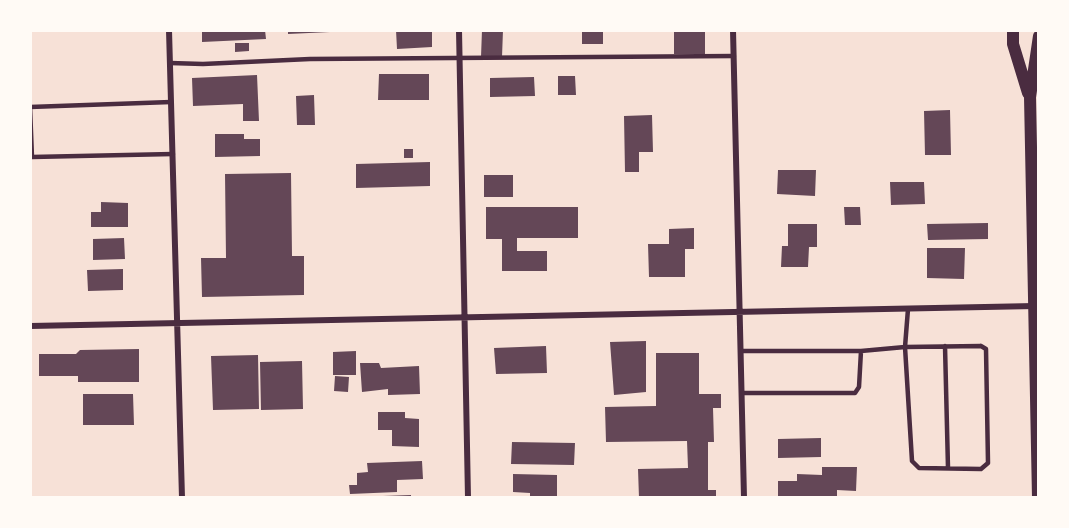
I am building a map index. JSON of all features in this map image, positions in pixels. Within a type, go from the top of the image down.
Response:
[{"type":"main road","points":[[1013,30],[1013,44],[1030,97]]},
{"type":"main road","points":[[1038,498],[1036,306],[1030,97],[1039,36]]},
{"type":"street","points":[[169,30],[182,498]]},
{"type":"street","points":[[459,30],[468,498]]},
{"type":"street","points":[[733,30],[744,498]]},
{"type":"street","points":[[30,326],[1036,306]]},
{"type":"lane","points":[[170,63],[460,57],[734,56]]},
{"type":"lane","points":[[171,102],[30,107],[32,157],[173,154]]},
{"type":"lane","points":[[741,351],[861,351],[906,347],[981,346],[986,349],[988,463],[981,469],[919,468],[912,461],[906,347],[908,309]]},
{"type":"lane","points":[[945,346],[948,468]]},
{"type":"lane","points":[[742,393],[855,393],[860,387],[861,351]]},
{"type":"building","points":[[202,30],[265,30],[266,39],[202,42]]},
{"type":"building","points":[[288,30],[330,30],[330,32],[288,34]]},
{"type":"building","points":[[396,30],[432,30],[432,47],[397,49]]},
{"type":"building","points":[[482,30],[503,30],[502,57],[481,57]]},
{"type":"building","points":[[582,30],[603,30],[603,44],[582,44]]},
{"type":"building","points":[[674,30],[705,30],[705,54],[674,54]]},
{"type":"building","points":[[235,43],[249,43],[249,51],[235,52]]},
{"type":"building","points":[[379,74],[429,74],[429,100],[378,100]]},
{"type":"building","points":[[257,75],[259,121],[243,121],[243,104],[193,106],[192,78]]},
{"type":"building","points":[[558,76],[575,76],[576,95],[558,95]]},
{"type":"building","points":[[534,77],[535,96],[490,97],[490,78]]},
{"type":"building","points":[[314,95],[315,125],[297,125],[296,96]]},
{"type":"building","points":[[950,110],[951,155],[925,155],[924,111]]},
{"type":"building","points":[[652,115],[653,152],[639,152],[639,172],[625,172],[624,116]]},
{"type":"building","points":[[215,134],[244,134],[244,139],[260,139],[260,156],[215,157]]},
{"type":"building","points":[[404,149],[413,149],[413,158],[404,158]]},
{"type":"building","points":[[430,162],[430,186],[356,188],[356,164]]},
{"type":"building","points":[[778,170],[816,170],[815,196],[777,194]]},
{"type":"building","points":[[291,173],[292,256],[304,256],[304,295],[202,297],[201,258],[226,258],[225,174]]},
{"type":"building","points":[[484,175],[513,175],[513,197],[484,197]]},
{"type":"building","points":[[890,182],[924,182],[925,204],[891,205]]},
{"type":"building","points":[[101,202],[128,203],[128,227],[91,227],[91,212],[101,212]]},
{"type":"building","points":[[486,207],[578,207],[578,238],[517,238],[517,251],[547,251],[547,271],[502,271],[502,239],[486,239]]},
{"type":"building","points":[[844,207],[860,207],[861,225],[845,225]]},
{"type":"building","points":[[988,223],[988,239],[928,240],[927,224]]},
{"type":"building","points":[[788,224],[817,224],[817,247],[809,247],[808,267],[781,267],[782,246],[788,246]]},
{"type":"building","points":[[694,228],[694,249],[685,249],[685,277],[649,277],[648,244],[669,244],[669,229]]},
{"type":"building","points":[[124,238],[125,259],[93,260],[93,239]]},
{"type":"building","points":[[927,248],[965,248],[964,279],[927,278]]},
{"type":"building","points":[[123,269],[123,290],[88,291],[87,270]]},
{"type":"building","points":[[646,341],[646,392],[614,395],[610,342]]},
{"type":"building","points":[[546,346],[547,373],[496,374],[494,348]]},
{"type":"building","points":[[139,349],[139,382],[78,382],[78,376],[39,376],[39,354],[76,354],[80,350]]},
{"type":"building","points":[[356,351],[356,375],[333,375],[333,352]]},
{"type":"building","points":[[656,353],[699,353],[699,394],[721,394],[721,408],[713,408],[714,442],[708,442],[708,490],[716,490],[716,498],[639,498],[638,469],[688,468],[687,441],[606,442],[605,407],[656,406]]},
{"type":"building","points":[[258,355],[259,409],[213,410],[211,356]]},
{"type":"building","points":[[302,361],[303,409],[261,410],[260,362]]},
{"type":"building","points":[[360,363],[379,363],[381,368],[419,366],[420,394],[388,395],[388,389],[362,392]]},
{"type":"building","points":[[335,376],[349,377],[348,392],[334,391]]},
{"type":"building","points":[[83,394],[133,394],[134,425],[83,425]]},
{"type":"building","points":[[378,412],[405,412],[405,418],[419,419],[419,447],[392,446],[392,430],[378,430]]},
{"type":"building","points":[[821,438],[821,457],[778,458],[778,439]]},
{"type":"building","points":[[512,442],[575,443],[574,465],[511,464]]},
{"type":"building","points":[[422,461],[423,479],[397,480],[397,492],[350,494],[349,485],[357,485],[357,473],[368,472],[367,463]]},
{"type":"building","points":[[822,467],[857,467],[856,491],[837,490],[837,498],[778,498],[778,481],[797,481],[797,474],[822,475]]},
{"type":"building","points":[[513,474],[557,475],[557,498],[530,498],[530,493],[513,492]]},
{"type":"building","points":[[411,495],[411,498],[383,498],[383,496]]}]
